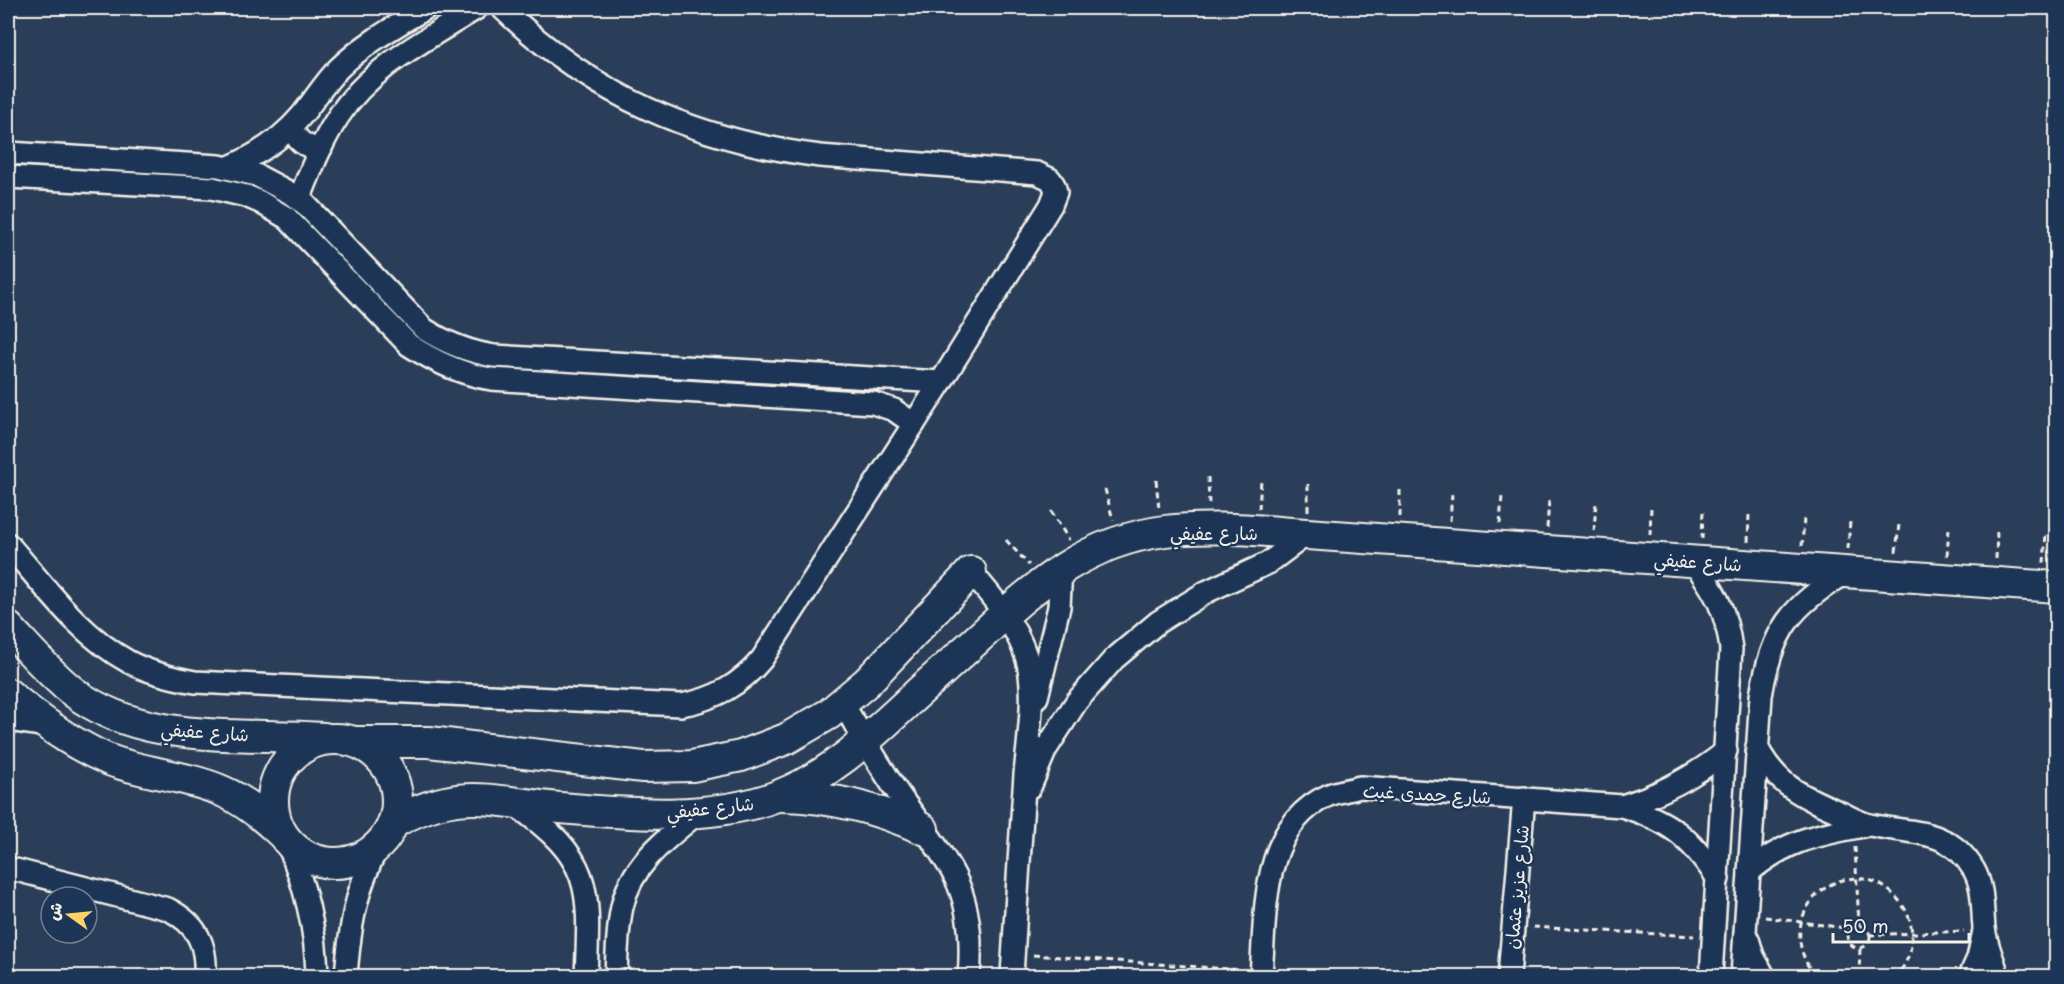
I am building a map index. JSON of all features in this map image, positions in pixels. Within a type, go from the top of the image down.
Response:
[{"type":"street","points":[[227,168],[262,150],[292,126],[325,84],[355,53],[426,8]]},
{"type":"street","points":[[299,200],[321,148],[344,109],[363,86],[378,72],[477,8]]},
{"type":"street","points":[[8,544],[82,628],[97,641],[131,663],[173,678],[195,682],[681,705],[726,691],[740,682],[762,658],[914,424],[1051,205],[1056,192],[1050,179],[1037,173],[820,156],[756,146],[725,138],[664,116],[605,87],[545,46],[502,8]]},
{"type":"street","points":[[292,126],[293,133],[302,143],[321,148]]},
{"type":"street","points":[[8,153],[227,168],[265,179],[299,200],[318,217],[424,329],[460,348],[494,356],[941,382]]},
{"type":"street","points":[[8,177],[212,188],[229,191],[260,202],[287,218],[409,345],[446,367],[491,379],[863,402],[883,405],[914,424]]},
{"type":"street","points":[[491,379],[494,356]]},
{"type":"street","points":[[894,410],[901,379]]},
{"type":"street","name":"شارع عفيفي","points":[[386,835],[414,811],[462,798],[485,798],[603,812],[699,812],[737,807],[776,796],[824,773],[866,741],[1004,614],[1062,569],[1120,542],[1161,532],[1209,529],[1307,534],[2050,586]]},
{"type":"street","points":[[1023,801],[1046,749],[1077,701],[1114,659],[1158,622],[1206,592],[1268,563],[1307,534]]},
{"type":"street","points":[[1694,561],[1721,604],[1728,625],[1731,650],[1711,976]]},
{"type":"street","points":[[1030,718],[1059,607],[1062,569]]},
{"type":"street","points":[[970,572],[1004,614],[1026,657],[1029,673],[1030,718],[1012,976]]},
{"type":"street","name":"شارع عفيفي","points":[[8,627],[48,670],[74,692],[103,710],[129,721],[156,728],[184,733],[343,741],[429,742],[643,767],[692,766],[741,756],[786,739],[829,714],[867,682],[970,572]]},
{"type":"street","points":[[1742,976],[1757,747],[1766,665],[1778,636],[1797,609],[1821,588],[1849,572]]},
{"type":"street","points":[[8,694],[49,726],[77,744],[107,758],[138,770],[197,782],[243,801],[263,816],[295,849],[308,857],[322,862],[352,861],[366,855],[386,835]]},
{"type":"street","points":[[842,704],[893,786],[940,852],[956,879],[966,908],[970,939],[969,976]]},
{"type":"street","points":[[8,720],[49,726]]},
{"type":"street","points":[[317,976],[313,922],[297,865],[273,806],[277,779],[288,761],[303,747],[316,741],[343,741],[370,749],[380,758],[394,782],[397,796],[386,835],[358,894],[352,919],[346,976]]},
{"type":"street","points":[[1757,747],[1773,774],[1797,792],[1861,826]]},
{"type":"street","name":"شارع حمدى غيث","points":[[1622,806],[1678,785],[1726,751]]},
{"type":"street","name":"شارع حمدى غيث","points":[[1262,974],[1268,889],[1282,839],[1298,816],[1329,795],[1360,787],[1622,806],[1652,815],[1678,831],[1701,853],[1718,879]]},
{"type":"street","points":[[776,796],[836,800],[893,815],[923,829]]},
{"type":"street","name":"شارع عزيز عثمان","points":[[1509,976],[1524,798]]},
{"type":"street","points":[[510,801],[542,824],[562,843],[577,866],[586,891],[588,918],[586,976]]},
{"type":"street","points":[[616,976],[622,905],[631,882],[645,860],[662,842],[699,812]]},
{"type":"street","points":[[1749,872],[1774,852],[1802,839],[1861,826],[1914,830],[1932,835],[1949,843],[1963,856],[1974,871],[1982,888],[1984,930],[1998,976]]},
{"type":"street","points":[[8,868],[175,912],[192,926],[200,938],[204,952],[205,976]]},
{"type":"street","points":[[1745,922],[1753,956],[1764,976]]},
{"type":"street","points":[[1970,976],[1978,958],[1984,930]]},
{"type":"path","points":[[1156,480],[1161,532]]},
{"type":"path","points":[[1105,489],[1120,542]]},
{"type":"path","points":[[1051,511],[1062,569]]},
{"type":"path","points":[[1801,568],[1804,518]]},
{"type":"path","points":[[1894,575],[1899,524]]},
{"type":"path","points":[[1945,579],[1949,528]]},
{"type":"path","points":[[1995,582],[1997,531]]},
{"type":"path","points":[[2046,534],[2050,586]]},
{"type":"path","points":[[1006,540],[1062,569]]},
{"type":"path","points":[[1859,926],[1856,879],[1861,826]]},
{"type":"path","points":[[1815,976],[1802,956],[1799,932],[1801,921],[1810,902],[1826,888],[1846,880],[1856,879],[1880,885],[1895,896],[1906,910],[1912,933],[1909,956],[1896,976]]},
{"type":"path","points":[[1745,922],[1801,921],[1852,929],[1859,926]]},
{"type":"path","points":[[1513,925],[1714,938]]},
{"type":"path","points":[[1852,929],[1848,938],[1852,946],[1860,948],[1868,944],[1869,935],[1859,926]]},
{"type":"path","points":[[1869,935],[1984,930]]},
{"type":"path","points":[[1859,976],[1860,948]]},
{"type":"path","points":[[1013,954],[1262,974]]},
{"type":"path","points":[[8,968],[37,976]]}]
